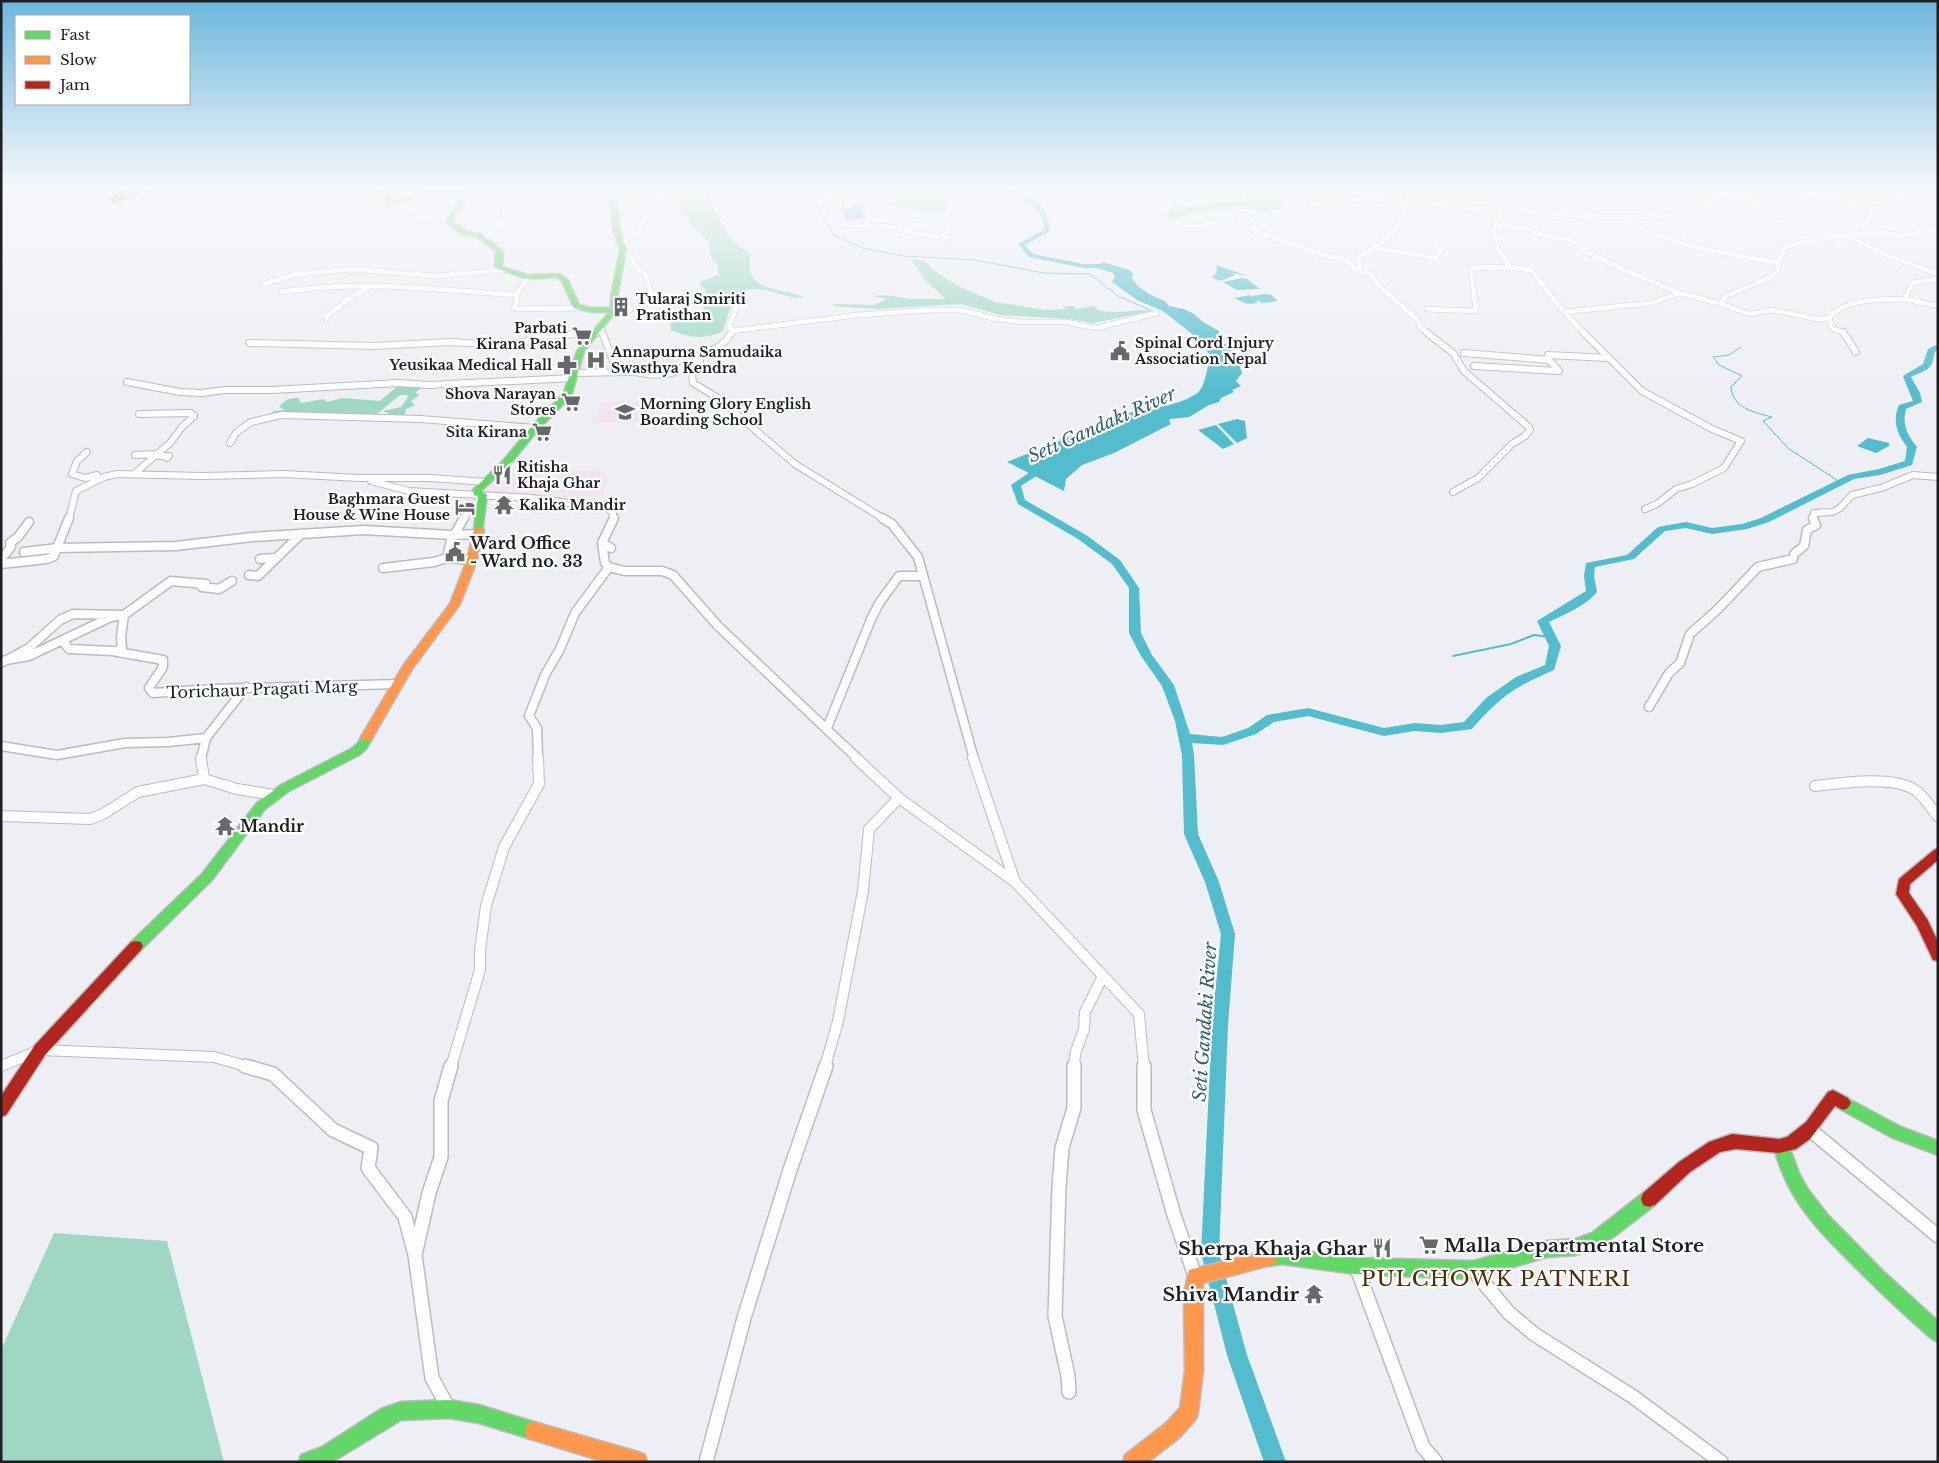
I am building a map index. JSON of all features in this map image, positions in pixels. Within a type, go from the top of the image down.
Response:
[{"type":"main road","points":[[499,255],[498,266],[503,270],[528,277],[560,276],[564,280],[575,306],[578,308],[614,310]]},
{"type":"main road","points":[[1,1110],[40,1050],[146,935],[207,877],[258,810],[274,795],[359,750],[424,642],[456,604],[479,534],[482,495],[476,492],[506,463],[534,428],[568,394],[581,351],[614,310],[614,297],[621,255]]},
{"type":"main road","points":[[1937,955],[1922,923],[1902,894],[1902,887],[1904,882],[1938,854]]},
{"type":"main road","points":[[1132,1462],[1172,1431],[1189,1412],[1194,1371],[1193,1294],[1195,1276],[1265,1258],[1282,1256],[1356,1266],[1473,1270],[1547,1249],[1576,1247],[1597,1239],[1625,1219],[1694,1160],[1716,1146],[1728,1142],[1743,1141],[1781,1146],[1794,1142],[1808,1129],[1833,1097],[1896,1132],[1938,1148]]},
{"type":"main road","points":[[1781,1146],[1783,1163],[1796,1187],[1817,1217],[1902,1303],[1938,1333]]},
{"type":"main road","points":[[308,1462],[328,1454],[388,1416],[401,1411],[450,1409],[479,1414],[638,1462]]},
{"type":"street","points":[[614,310],[628,311],[652,295],[646,275],[637,268],[629,255]]},
{"type":"street","points":[[1325,255],[1342,258],[1349,262],[1354,269],[1369,273],[1381,288],[1419,321],[1419,326],[1453,353],[1464,371],[1529,427],[1530,430],[1525,436],[1512,444],[1478,478],[1453,492]]},
{"type":"street","points":[[1360,272],[1359,257],[1362,255]]},
{"type":"street","points":[[1419,255],[1435,258],[1437,255]]},
{"type":"street","points":[[1502,255],[1510,267]]},
{"type":"street","points":[[1594,255],[1680,293],[1750,314],[1772,310],[1818,319],[1829,318],[1840,308],[1865,301],[1905,299],[1938,306]]},
{"type":"street","points":[[1736,255],[1779,263]]},
{"type":"street","points":[[1721,304],[1724,297],[1772,276],[1777,272],[1782,255]]},
{"type":"street","points":[[1888,255],[1938,274]]},
{"type":"street","points":[[1427,309],[1476,311],[1471,268],[1510,267],[1531,270],[1564,312],[1636,387],[1648,396],[1684,414],[1721,436],[1741,441],[1725,467],[1720,471],[1672,490],[1664,499],[1645,509]]},
{"type":"street","points":[[264,284],[298,274],[352,269],[435,276],[503,270]]},
{"type":"street","points":[[528,277],[516,295],[517,301],[514,308],[578,308]]},
{"type":"street","points":[[1905,299],[1912,283],[1938,279]]},
{"type":"street","points":[[281,292],[334,286],[370,286],[516,295]]},
{"type":"street","points":[[327,320],[326,317],[341,305],[370,286]]},
{"type":"street","points":[[1564,312],[1651,303],[1680,293]]},
{"type":"street","points":[[732,331],[729,326],[741,296]]},
{"type":"street","points":[[127,382],[180,392],[202,394],[225,390],[272,390],[398,383],[429,384],[573,375],[675,372],[698,357],[721,347],[732,331],[857,315],[960,310],[997,319],[1022,322],[1066,322],[1096,328],[1157,313]]},
{"type":"street","points":[[1829,318],[1832,328],[1844,332],[1846,340],[1856,352]]},
{"type":"street","points":[[249,343],[373,346],[451,342],[500,345],[517,344],[543,336],[598,330],[614,363],[637,372]]},
{"type":"street","points":[[1464,354],[1549,360],[1560,371],[1474,366]]},
{"type":"street","points":[[1549,360],[1548,355],[1608,358]]},
{"type":"street","points":[[698,357],[700,362],[692,375],[694,383],[718,398],[795,464],[892,524],[918,557],[965,733],[1015,882]]},
{"type":"street","points":[[134,474],[159,456],[194,416],[194,414],[140,414]]},
{"type":"street","points":[[230,443],[236,433],[251,422],[281,415],[420,419],[534,428]]},
{"type":"street","points":[[87,452],[77,461],[72,474],[85,478],[134,474],[204,476],[284,474],[358,478],[431,478],[486,482]]},
{"type":"street","points":[[135,455],[159,456]]},
{"type":"street","points":[[143,466],[157,466]]},
{"type":"street","points":[[1,564],[47,560],[54,556],[69,518],[76,491],[111,475]]},
{"type":"street","points":[[1648,707],[1669,674],[1680,663],[1690,634],[1758,567],[1793,559],[1794,554],[1804,546],[1807,530],[1816,525],[1813,517],[1814,514],[1834,514],[1847,503],[1852,495],[1881,488],[1913,475],[1938,476]]},
{"type":"street","points":[[358,478],[409,491],[531,498],[607,508],[613,513],[614,518],[606,546],[605,563],[609,567],[624,571],[662,571],[673,575],[718,626],[900,798],[1015,882],[1138,1014],[1144,1056],[1144,1110],[1174,1215],[1195,1276]]},
{"type":"street","points":[[448,558],[448,547],[452,535],[482,495]]},
{"type":"street","points":[[1,558],[11,547],[10,543],[18,537],[29,522]]},
{"type":"street","points":[[24,552],[57,548],[176,546],[252,537],[364,530],[452,535],[479,534]]},
{"type":"street","points":[[249,575],[258,576],[275,558],[283,554],[301,534]]},
{"type":"street","points":[[260,559],[275,558]]},
{"type":"street","points":[[383,568],[405,564],[440,562],[448,558],[472,560]]},
{"type":"street","points":[[415,1255],[429,1193],[441,1157],[441,1101],[480,970],[480,950],[486,906],[504,847],[539,784],[537,728],[529,716],[544,675],[560,649],[576,613],[609,567]]},
{"type":"street","points":[[828,728],[880,602],[899,576],[922,576]]},
{"type":"street","points":[[4,662],[29,656],[111,617],[124,615],[171,581],[206,584],[201,588],[219,589],[232,581]]},
{"type":"street","points":[[4,662],[29,648],[60,620],[73,614],[124,615]]},
{"type":"street","points":[[63,641],[69,649],[116,651],[122,648],[121,637],[124,615]]},
{"type":"street","name":"Torichaur Pragati Marg","points":[[116,651],[163,660],[163,667],[149,688],[153,692],[212,688],[299,688],[398,684]]},
{"type":"street","points":[[204,779],[200,764],[201,750],[206,738],[246,687]]},
{"type":"street","points":[[1,746],[57,755],[125,743],[168,742],[206,738]]},
{"type":"street","points":[[1,816],[95,818],[123,799],[139,791],[204,779],[237,789],[274,795]]},
{"type":"street","points":[[1815,786],[1870,782],[1906,786],[1914,789],[1938,817]]},
{"type":"street","points":[[706,1462],[747,1309],[790,1170],[825,1068],[838,1021],[863,891],[869,829],[900,798]]},
{"type":"street","points":[[1069,1392],[1068,1376],[1055,1316],[1062,1148],[1074,1108],[1073,1073],[1075,1054],[1084,1029],[1085,1012],[1103,976]]},
{"type":"street","points":[[1,1066],[40,1050],[214,1057],[273,1074],[333,1130],[371,1148],[368,1168],[405,1218],[415,1255],[432,1378],[450,1409]]},
{"type":"street","points":[[1808,1129],[1938,1236]]},
{"type":"street","points":[[1356,1266],[1423,1447],[1436,1462]]},
{"type":"street","points":[[1473,1270],[1509,1313],[1534,1334],[1632,1396],[1720,1462]]},
{"type":"shaded area","name":"Annapurna Samudaika Swasthya Kendra","points":[[589,344],[603,344],[609,357],[628,370],[577,372]]},
{"type":"shaded area","points":[[684,349],[674,364],[629,363],[630,350]]},
{"type":"shaded area","name":"Morning Glory English Boarding School","points":[[657,401],[650,422],[592,423],[601,402]]},
{"type":"shaded area","points":[[602,469],[608,478],[602,497],[585,497],[583,501],[482,492],[498,476]]},
{"type":"green space","points":[[711,255],[751,255],[750,267],[752,276],[758,283],[804,297],[793,298],[752,289],[738,294],[730,309],[723,331],[710,336],[697,337],[671,330],[670,323],[701,321],[700,316],[706,302],[705,289],[700,285],[701,281],[719,275],[718,266]]},
{"type":"green space","points":[[913,259],[925,261],[933,270],[958,286],[995,302],[1046,310],[1067,309],[1062,306],[1074,306],[1075,309],[1095,306],[1098,310],[1106,311],[1153,311],[1093,323],[1069,319],[1000,315],[961,304],[878,309],[833,306],[835,304],[874,305],[887,299],[871,296],[887,295],[911,299],[946,299],[925,280],[912,261]]},
{"type":"green space","points":[[399,385],[423,386],[415,393],[419,394],[418,396],[411,401],[415,405],[406,409],[405,415],[397,417],[383,411],[401,407],[408,397],[407,395],[400,395],[377,414],[370,415],[271,414],[274,411],[285,410],[279,407],[285,401],[292,398],[298,398],[301,403],[324,399],[327,402],[342,398],[380,401]]},
{"type":"green space","points":[[54,1233],[167,1241],[224,1462],[1,1462],[1,1350]]},
{"type":"water","points":[[1102,262],[1130,270],[1133,274],[1132,278],[1138,286],[1149,294],[1165,301],[1169,306],[1184,309],[1194,314],[1203,322],[1219,331],[1219,335],[1223,335],[1222,343],[1232,347],[1231,350],[1244,358],[1238,362],[1242,373],[1236,381],[1241,386],[1232,390],[1234,392],[1221,398],[1219,402],[1209,405],[1189,417],[1170,419],[1171,424],[1114,453],[1082,465],[1066,479],[1064,491],[1007,462],[1121,415],[1169,405],[1187,399],[1200,390],[1212,359],[1192,334],[1163,311],[1137,300],[1112,282],[1115,276],[1113,273],[1097,268]]},
{"type":"water","points":[[1216,265],[1248,276],[1232,273],[1235,275],[1221,281],[1212,278],[1217,271]]},
{"type":"water","points":[[1242,278],[1247,279],[1260,289],[1237,290],[1223,282]]},
{"type":"water","points":[[1250,295],[1254,299],[1252,296],[1271,295],[1278,301],[1262,303],[1257,300],[1257,303],[1247,304],[1234,298]]},
{"type":"water","points":[[1237,419],[1245,421],[1247,438],[1237,443],[1218,424]]},
{"type":"water","points":[[1216,425],[1234,444],[1223,449],[1198,430]]},
{"type":"water","points":[[1868,438],[1889,443],[1889,446],[1876,453],[1857,446]]},
{"type":"waterway","points":[[899,255],[975,260],[1043,273],[1090,274],[1118,296],[1150,310]]},
{"type":"waterway","name":"Seti Gandaki River","points":[[1030,255],[1084,266],[1111,266],[1115,269]]},
{"type":"waterway","points":[[1185,738],[1223,741],[1252,731],[1271,718],[1308,712],[1384,732],[1415,727],[1441,729],[1468,726],[1490,701],[1520,680],[1550,667],[1555,646],[1543,621],[1580,601],[1592,592],[1589,576],[1590,565],[1630,557],[1662,529],[1686,525],[1712,531],[1743,527],[1765,520],[1851,477],[1880,472],[1909,463],[1912,447],[1901,429],[1902,407],[1918,402],[1916,393],[1907,376],[1926,366],[1929,361],[1929,353],[1938,346]]},
{"type":"waterway","points":[[1741,347],[1729,355],[1713,357],[1719,365],[1742,376],[1731,387],[1736,400],[1746,408],[1772,417],[1763,421],[1789,449],[1837,480],[1833,486]]},
{"type":"waterway","name":"Seti Gandaki River","points":[[1045,466],[1016,485],[1021,502],[1082,537],[1116,562],[1134,588],[1135,633],[1147,656],[1168,685],[1181,721],[1185,738]]},
{"type":"waterway","points":[[1453,656],[1511,644],[1534,635],[1550,637]]},
{"type":"waterway","name":"Seti Gandaki River","points":[[1185,738],[1188,755],[1191,834],[1212,882],[1228,934],[1220,1025],[1210,1253],[1237,1355],[1275,1462]]},
{"type":"traffic: fast","points":[[500,255],[498,266],[500,268],[528,277],[558,275],[565,280],[576,307],[592,310],[614,310]]},
{"type":"traffic: fast","points":[[479,530],[483,495],[477,493],[477,490],[506,463],[535,428],[568,394],[581,351],[614,310],[614,297],[622,255]]},
{"type":"traffic: fast","points":[[136,946],[207,877],[261,806],[285,788],[355,752],[362,746],[367,737]]},
{"type":"traffic: fast","points":[[1843,1103],[1896,1132],[1938,1148]]},
{"type":"traffic: fast","points":[[1781,1146],[1793,1179],[1821,1220],[1887,1287],[1938,1333]]},
{"type":"traffic: fast","points":[[1269,1258],[1282,1256],[1356,1266],[1473,1270],[1547,1249],[1576,1247],[1597,1239],[1649,1199]]},
{"type":"traffic: fast","points":[[308,1462],[328,1454],[388,1416],[401,1411],[449,1409],[479,1414],[534,1431]]},
{"type":"traffic: slow","points":[[367,737],[407,668],[455,604],[472,560],[479,530]]},
{"type":"traffic: slow","points":[[1132,1462],[1172,1431],[1189,1412],[1194,1371],[1193,1294],[1195,1276],[1269,1258]]},
{"type":"traffic: slow","points":[[534,1431],[638,1462]]},
{"type":"traffic: jam","points":[[1938,853],[1904,882],[1902,894],[1922,923],[1938,956]]},
{"type":"traffic: jam","points":[[1,1110],[40,1050],[136,946]]},
{"type":"traffic: jam","points":[[1649,1199],[1684,1167],[1714,1147],[1736,1141],[1779,1146],[1790,1144],[1805,1134],[1833,1097],[1843,1103]]},
{"type":"place","name":"Tularaj Smiriti Pratisthan","points":[[621,307]]},
{"type":"place","name":"Parbati Kirana Pasal","points":[[582,336]]},
{"type":"place","name":"Spinal Cord Injury Association Nepal","points":[[1120,351]]},
{"type":"place","name":"Annapurna Samudaika Swasthya Kendra","points":[[596,360]]},
{"type":"place","name":"Yeusikaa Medical Hall","points":[[567,365]]},
{"type":"place","name":"Shova Narayan Stores","points":[[571,402]]},
{"type":"place","name":"Morning Glory English Boarding School","points":[[625,412]]},
{"type":"place","name":"Sita Kirana","points":[[542,432]]},
{"type":"place","name":"Ritisha Khaja Ghar","points":[[502,475]]},
{"type":"place","name":"Kalika Mandir","points":[[504,505]]},
{"type":"place","name":"Baghmara Guest House & Wine House","points":[[465,507]]},
{"type":"place","name":"Ward Office - Ward no. 33","points":[[455,552]]},
{"type":"place","name":"Mandir","points":[[225,826]]},
{"type":"place","name":"Malla Departmental Store","points":[[1429,1245]]},
{"type":"place","name":"Sherpa Khaja Ghar","points":[[1382,1248]]},
{"type":"place","name":"Shiva Mandir","points":[[1314,1294]]},
{"type":"district","name":"PULCHOWK PATNERI","points":[[1496,1279]]}]
